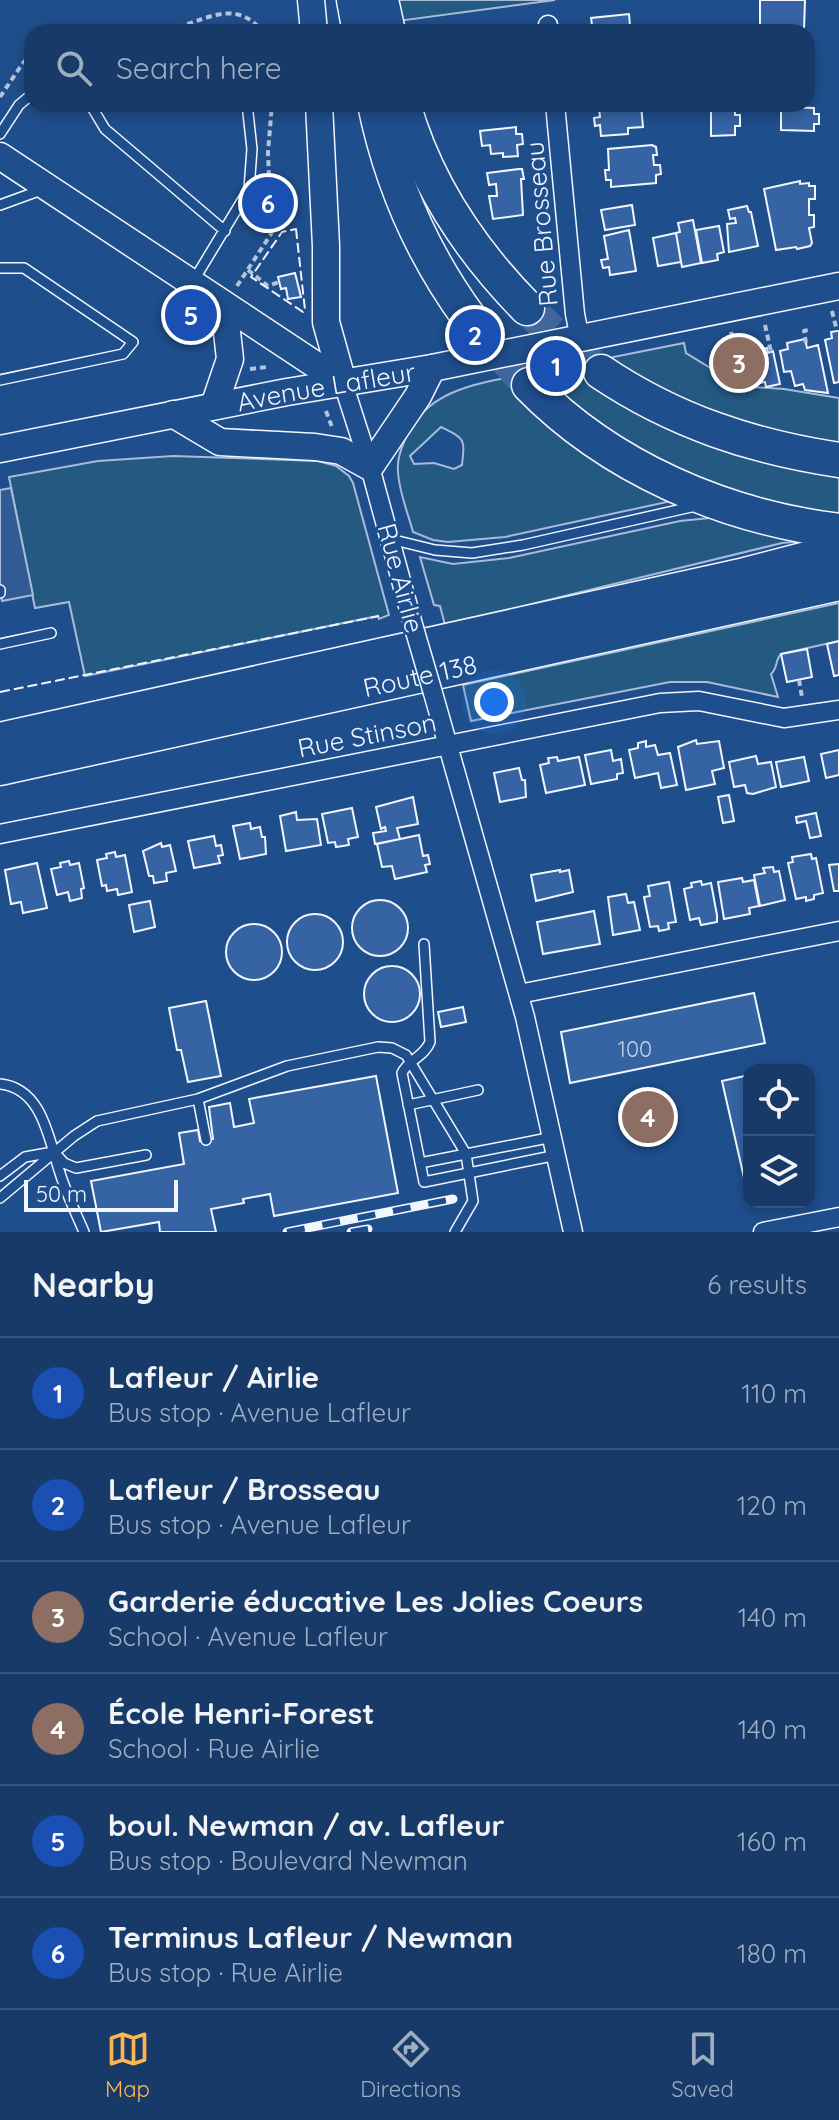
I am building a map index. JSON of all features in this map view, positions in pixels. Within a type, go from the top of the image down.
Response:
[{"type":"highway","points":[[354,0],[358,24]]},
{"type":"highway","points":[[381,0],[386,24]]},
{"type":"highway","points":[[377,112],[390,162],[411,216],[432,260],[470,319]]},
{"type":"highway","points":[[406,112],[423,161],[447,208],[494,274],[527,308]]},
{"type":"highway","points":[[601,372],[652,403],[702,426],[754,444],[839,460]]},
{"type":"highway","points":[[529,385],[566,419],[612,452],[713,501],[779,520],[836,556]]},
{"type":"highway","name":"Route 138","points":[[0,740],[836,556]]},
{"type":"highway","name":"Route 138","points":[[0,768],[836,556]]},
{"type":"main road","points":[[311,0],[313,24]]},
{"type":"main road","name":"Rue Airlie","points":[[319,112],[326,230],[326,322],[343,383]]},
{"type":"main road","points":[[0,156],[343,383]]},
{"type":"main road","name":"Avenue Lafleur","points":[[0,449],[580,339],[835,299]]},
{"type":"main road","points":[[214,406],[230,359],[224,305]]},
{"type":"main road","points":[[173,414],[220,442],[341,451],[370,467],[418,396],[432,368]]},
{"type":"street","name":"Rue Brosseau","points":[[556,112],[580,339]]},
{"type":"street","name":"Rue Airlie","points":[[343,383],[370,467],[519,994],[573,1232]]},
{"type":"street","name":"Rue Stinson","points":[[0,834],[675,701],[699,701],[784,718],[839,710]]},
{"type":"street","points":[[519,994],[839,931]]},
{"type":"street","points":[[763,1232],[839,1217]]},
{"type":"lane","points":[[0,134],[24,101]]},
{"type":"lane","points":[[95,112],[105,129],[225,231]]},
{"type":"lane","points":[[192,283],[244,199],[251,177],[249,112]]},
{"type":"lane","points":[[0,205],[47,187]]},
{"type":"lane","points":[[0,268],[24,268],[133,342],[123,354],[0,380]]},
{"type":"lane","points":[[390,539],[452,553],[496,550],[686,510],[713,501]]},
{"type":"lane","points":[[0,644],[51,633]]},
{"type":"lane","points":[[424,944],[430,1042],[426,1051],[402,1073],[424,1182],[470,1172],[555,1146]]},
{"type":"lane","points":[[0,1198],[53,1152],[97,1121],[198,1099],[270,1071],[378,1047],[402,1051],[466,1154],[473,1201],[455,1232]]},
{"type":"lane","points":[[0,1084],[22,1093],[37,1108],[84,1232]]},
{"type":"lane","points":[[408,1105],[478,1090]]},
{"type":"lane","points":[[198,1099],[206,1140]]},
{"type":"lane","points":[[420,1163],[466,1154],[555,1146]]},
{"type":"lane","points":[[53,1152],[64,1163],[76,1168],[146,1155]]},
{"type":"lane","points":[[0,1176],[25,1157],[53,1152]]},
{"type":"path","points":[[188,24],[203,16],[225,12],[246,16],[254,24]]},
{"type":"path","points":[[0,97],[24,62]]},
{"type":"path","points":[[240,281],[271,234],[268,152],[271,112]]},
{"type":"path","points":[[248,270],[268,286],[279,282]]},
{"type":"path","points":[[835,299],[837,331]]},
{"type":"path","points":[[765,325],[771,352]]},
{"type":"path","points":[[806,343],[804,331],[811,329]]},
{"type":"path","points":[[731,332],[736,354]]},
{"type":"path","name":"Avenue Lafleur","points":[[241,371],[267,367],[256,359]]},
{"type":"path","points":[[326,411],[335,434]]},
{"type":"path","points":[[799,680],[803,700]]},
{"type":"shaded area","points":[[393,0],[555,0],[398,21]]},
{"type":"shaded area","points":[[684,343],[686,353],[740,386],[839,398],[839,449],[825,448],[590,374],[839,469],[839,519],[676,500],[505,537],[448,542],[413,532],[402,495],[398,460],[414,422],[428,408],[463,388],[545,371],[547,377],[558,375],[558,368]],"holes":[[[441,427],[462,440],[462,465],[454,469],[434,463],[414,464],[410,456]]]},
{"type":"shaded area","points":[[173,456],[318,461],[336,466],[353,483],[389,615],[85,676],[69,602],[35,608],[9,477],[98,461]]},
{"type":"shaded area","points":[[11,488],[33,595],[2,601],[0,490]]},
{"type":"shaded area","points":[[720,517],[815,540],[782,543],[445,625],[440,606],[434,605],[420,557],[453,564],[509,558],[680,521]]},
{"type":"shaded area","points":[[839,603],[839,641],[779,656],[771,674],[778,697],[707,682],[670,682],[471,721],[463,685]]},
{"type":"building","points":[[760,0],[805,0],[804,24],[760,24]]},
{"type":"building","points":[[629,14],[630,24],[592,24],[591,18]]},
{"type":"building","points":[[599,112],[642,112],[643,127],[628,128],[628,134],[601,136],[600,125],[595,126],[594,118],[600,117]]},
{"type":"building","points":[[711,112],[735,112],[735,115],[740,115],[740,126],[735,126],[735,135],[711,136]]},
{"type":"building","points":[[781,112],[819,114],[819,124],[814,124],[814,131],[781,130]]},
{"type":"building","points":[[516,127],[516,134],[522,134],[523,144],[517,145],[518,156],[491,154],[490,145],[482,146],[480,131]]},
{"type":"building","points":[[656,147],[657,155],[653,155],[654,165],[660,165],[661,174],[656,175],[656,183],[611,187],[605,170],[609,170],[608,149]]},
{"type":"building","points":[[522,169],[523,215],[493,219],[489,196],[497,196],[496,184],[489,185],[487,173]]},
{"type":"building","points":[[800,181],[800,184],[815,186],[815,199],[809,199],[809,215],[814,215],[814,227],[809,228],[812,243],[797,249],[776,250],[764,189]]},
{"type":"building","points":[[632,205],[635,225],[605,230],[601,210]]},
{"type":"building","points":[[747,206],[758,246],[729,252],[727,224],[736,223],[735,218],[730,219],[728,210]]},
{"type":"building","points":[[693,220],[701,263],[682,267],[676,233],[680,232],[678,223]]},
{"type":"building","points":[[719,226],[724,252],[717,254],[718,260],[702,263],[696,230]]},
{"type":"building","points":[[629,230],[636,271],[610,275],[609,267],[603,268],[601,260],[608,259],[604,236]]},
{"type":"building","points":[[676,233],[681,262],[658,266],[653,238]]},
{"type":"building","points":[[295,273],[301,297],[288,299],[286,288],[281,289],[278,277]]},
{"type":"building","points":[[839,331],[839,382],[834,383],[825,340],[832,338],[831,332]]},
{"type":"building","points":[[805,339],[807,348],[818,345],[828,393],[805,390],[803,384],[795,386],[791,371],[784,372],[780,351],[788,349],[787,343]]},
{"type":"building","points":[[767,348],[768,353],[773,351],[780,384],[766,387],[765,382],[740,386],[713,372],[712,364],[734,360],[733,355]]},
{"type":"building","points":[[839,641],[839,675],[834,676],[827,644]]},
{"type":"building","points":[[807,649],[812,677],[787,682],[781,654]]},
{"type":"building","points":[[696,740],[697,744],[719,741],[724,768],[712,771],[715,784],[686,790],[678,747]]},
{"type":"building","points":[[646,741],[646,747],[655,745],[658,755],[670,753],[677,785],[661,788],[658,773],[635,778],[629,750],[638,748],[638,743]]},
{"type":"building","points":[[611,750],[613,761],[621,759],[623,773],[617,774],[617,779],[591,784],[585,755]]},
{"type":"building","points":[[839,750],[839,775],[826,778],[821,754]]},
{"type":"building","points":[[756,756],[758,764],[771,762],[776,787],[753,794],[747,793],[745,785],[734,787],[729,762]]},
{"type":"building","points":[[557,757],[558,761],[579,757],[585,785],[546,793],[540,765],[549,763],[548,758]]},
{"type":"building","points":[[804,757],[809,781],[781,787],[776,762]]},
{"type":"building","points":[[519,768],[522,780],[525,780],[526,797],[500,802],[494,773]]},
{"type":"building","points":[[729,795],[734,821],[723,823],[718,797]]},
{"type":"building","points":[[413,797],[418,824],[397,828],[400,839],[375,844],[373,833],[386,831],[385,827],[381,829],[376,807]]},
{"type":"building","points":[[352,808],[358,837],[348,839],[349,845],[336,847],[335,842],[328,843],[322,814]]},
{"type":"building","points":[[296,812],[297,820],[317,819],[321,845],[286,851],[280,816]]},
{"type":"building","points":[[816,813],[821,836],[810,838],[806,821],[797,823],[796,817]]},
{"type":"building","points":[[250,823],[251,829],[260,827],[262,837],[265,837],[266,854],[240,859],[233,826]]},
{"type":"building","points":[[419,835],[423,856],[428,855],[430,864],[425,865],[427,872],[395,879],[392,866],[382,867],[377,844]]},
{"type":"building","points":[[214,836],[216,846],[221,845],[223,855],[218,856],[220,863],[194,868],[188,841]]},
{"type":"building","points":[[161,843],[162,847],[170,845],[176,871],[166,873],[167,881],[154,883],[153,876],[149,876],[143,851]]},
{"type":"building","points":[[115,852],[116,857],[125,855],[132,892],[118,895],[117,889],[107,891],[106,885],[102,886],[97,860]]},
{"type":"building","points":[[811,854],[812,859],[816,858],[823,893],[806,901],[806,897],[796,899],[788,863],[793,862],[792,857]]},
{"type":"building","points":[[69,861],[70,865],[79,863],[84,888],[81,889],[82,898],[70,901],[68,892],[57,895],[51,869]]},
{"type":"building","points":[[37,863],[47,908],[23,913],[21,902],[11,904],[5,870]]},
{"type":"building","points":[[839,864],[839,891],[834,891],[829,865]]},
{"type":"building","points":[[773,867],[774,872],[779,871],[785,900],[760,906],[754,875],[765,873],[763,868]]},
{"type":"building","points":[[569,870],[573,892],[536,901],[531,875]]},
{"type":"building","points":[[742,878],[743,882],[754,880],[759,906],[749,908],[750,914],[724,919],[718,882]]},
{"type":"building","points":[[701,881],[702,885],[711,883],[717,922],[701,925],[699,918],[690,920],[684,889],[692,887],[691,883]]},
{"type":"building","points":[[669,882],[676,922],[668,923],[669,929],[659,931],[658,926],[650,927],[644,897],[650,896],[648,886]]},
{"type":"building","points":[[626,894],[628,903],[634,902],[640,930],[613,935],[608,897]]},
{"type":"building","points":[[380,900],[400,908],[408,928],[400,948],[380,956],[360,948],[352,928],[360,908]]},
{"type":"building","points":[[150,901],[155,927],[134,932],[129,905]]},
{"type":"building","points":[[594,911],[600,944],[543,954],[537,922]]},
{"type":"building","points":[[315,914],[335,922],[343,942],[335,962],[315,970],[295,962],[287,942],[295,922]]},
{"type":"building","points":[[254,924],[274,932],[282,952],[274,972],[254,980],[234,972],[226,952],[234,932]]},
{"type":"building","points":[[392,966],[412,974],[420,994],[412,1014],[392,1022],[372,1014],[364,994],[372,974]]},
{"type":"building","points":[[754,993],[765,1043],[570,1083],[561,1032]]},
{"type":"building","points":[[206,1001],[221,1076],[188,1082],[181,1050],[177,1050],[169,1008]]},
{"type":"building","points":[[463,1007],[466,1022],[441,1027],[438,1012]]},
{"type":"building","points":[[376,1076],[398,1193],[274,1216],[270,1194],[211,1209],[216,1232],[160,1232],[159,1222],[101,1232],[91,1181],[184,1164],[179,1133],[198,1130],[200,1141],[213,1139],[209,1107],[230,1103],[234,1127],[254,1123],[249,1099]]},
{"type":"building","points":[[743,1076],[743,1173],[722,1081]]},
{"type":"tunnel","points":[[527,308],[601,372]]},
{"type":"tunnel","points":[[470,319],[529,385]]},
{"type":"railway","points":[[287,1232],[453,1199]]},
{"type":"railway","points":[[351,1232],[368,1229]]},
{"type":"fence","points":[[296,229],[305,310],[303,312],[251,277],[282,232],[296,229]]},
{"type":"fence","points":[[0,692],[379,616]]},
{"type":"place","name":"Terminus Lafleur / Newman","points":[[268,203]]},
{"type":"place","name":"boul. Newman / av. Lafleur","points":[[191,315]]},
{"type":"place","name":"Lafleur / Brosseau","points":[[475,335]]},
{"type":"place","name":"Garderie éducative Les Jolies Coeurs","points":[[739,363]]},
{"type":"place","name":"Lafleur / Airlie","points":[[556,366]]},
{"type":"place","name":"École Henri-Forest","points":[[648,1117]]}]
